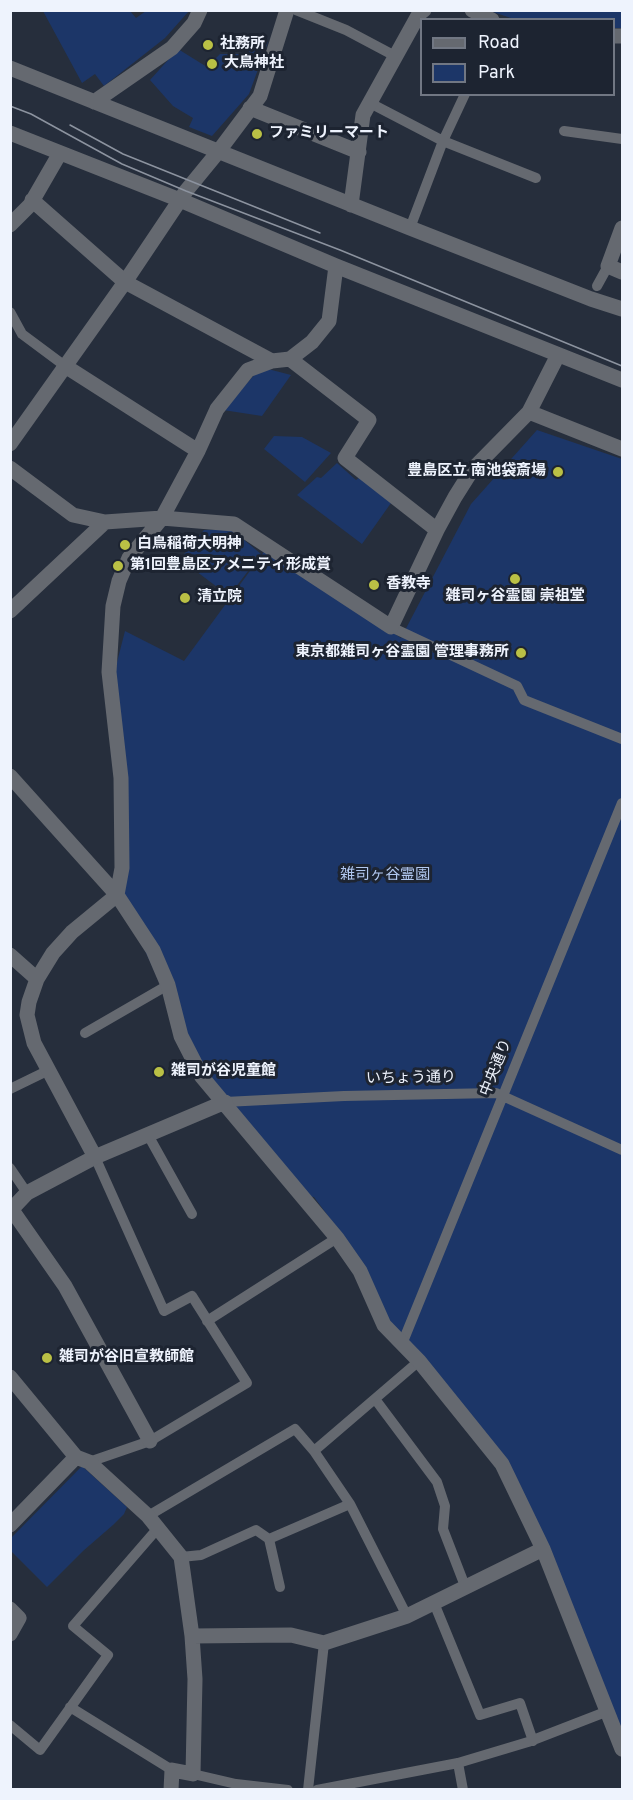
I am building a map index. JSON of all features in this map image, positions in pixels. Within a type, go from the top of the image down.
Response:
[{"type":"street","points":[[94,102],[172,48],[194,23],[200,10]]},
{"type":"street","points":[[10,444],[126,282],[186,191],[260,96],[287,10]]},
{"type":"street","points":[[351,205],[363,115],[419,14],[424,10]]},
{"type":"street","points":[[472,10],[488,18]]},
{"type":"street","points":[[10,68],[351,205],[622,309]]},
{"type":"street","points":[[250,108],[359,152]]},
{"type":"street","points":[[10,133],[622,380]]},
{"type":"street","points":[[10,225],[32,200],[60,153]]},
{"type":"street","points":[[32,200],[126,282],[272,361]]},
{"type":"street","points":[[622,228],[608,266],[622,272]]},
{"type":"street","points":[[95,1157],[47,1071],[34,1043],[27,1015],[37,979],[53,953],[72,932],[117,895],[122,867],[121,778],[109,672],[113,606],[119,580],[129,558],[162,518],[198,451],[217,409],[248,370],[272,361],[290,359],[312,342],[329,321],[336,266]]},
{"type":"street","points":[[10,468],[73,515],[105,522],[162,518],[234,524],[391,627],[437,530],[472,470],[529,412],[558,355]]},
{"type":"street","points":[[290,359],[369,420],[345,458],[437,530]]},
{"type":"street","points":[[65,366],[198,451]]},
{"type":"street","points":[[529,412],[622,449]]},
{"type":"street","points":[[12,607],[105,522]]},
{"type":"street","points":[[10,776],[117,895],[153,950],[168,985],[187,1050],[202,1077],[337,1238],[360,1271],[384,1325],[419,1360],[502,1464],[543,1549],[622,1749]]},
{"type":"street","points":[[13,963],[37,979]]},
{"type":"street","points":[[150,1441],[65,1286],[11,1210],[27,1193],[95,1157],[225,1102]]},
{"type":"street","points":[[10,1377],[83,1459],[153,1522],[181,1557],[192,1636],[195,1679],[193,1774],[172,1770],[171,1790]]},
{"type":"street","points":[[10,1525],[83,1459]]},
{"type":"street","points":[[192,1636],[291,1635],[324,1642],[407,1616],[543,1549]]},
{"type":"street","points":[[10,1609],[19,1618],[10,1634]]},
{"type":"lane","points":[[296,10],[346,30],[395,56]]},
{"type":"lane","points":[[410,228],[443,141],[464,96]]},
{"type":"lane","points":[[370,103],[443,141],[537,178]]},
{"type":"lane","points":[[564,131],[622,139]]},
{"type":"lane","points":[[597,286],[608,266]]},
{"type":"lane","points":[[10,312],[22,334],[65,366]]},
{"type":"lane","points":[[391,627],[517,686],[524,700],[622,739]]},
{"type":"lane","name":"中央通り","points":[[402,1344],[622,803]]},
{"type":"lane","points":[[86,1033],[168,985]]},
{"type":"lane","points":[[10,1089],[47,1071]]},
{"type":"lane","name":"いちょう通り","points":[[225,1102],[379,1095],[496,1093],[622,1150]]},
{"type":"lane","points":[[148,1135],[192,1214]]},
{"type":"lane","points":[[83,1459],[150,1441],[247,1383],[192,1296],[164,1311],[95,1157]]},
{"type":"lane","points":[[10,1168],[27,1193]]},
{"type":"lane","points":[[207,1321],[337,1238]]},
{"type":"lane","points":[[314,1451],[419,1360]]},
{"type":"lane","points":[[375,1399],[437,1482],[446,1506],[443,1529],[465,1586]]},
{"type":"lane","points":[[10,1725],[40,1750],[108,1655],[73,1626],[153,1522],[295,1429],[314,1451],[350,1503],[407,1616]]},
{"type":"lane","points":[[269,1539],[350,1503]]},
{"type":"lane","points":[[181,1557],[201,1555],[256,1530],[269,1539],[280,1587]]},
{"type":"lane","points":[[434,1603],[480,1715],[520,1703],[532,1741]]},
{"type":"lane","points":[[308,1790],[324,1642]]},
{"type":"lane","points":[[70,1707],[172,1770]]},
{"type":"lane","points":[[317,1790],[458,1763],[532,1741],[608,1711]]},
{"type":"lane","points":[[458,1763],[463,1790]]},
{"type":"lane","points":[[193,1774],[236,1784],[288,1790]]},
{"type":"green space","points":[[43,11],[130,11],[136,18],[146,11],[189,11],[165,38],[104,86],[95,74],[82,83]]},
{"type":"green space","points":[[490,11],[622,11],[622,28],[615,28],[615,18],[511,18]]},
{"type":"green space","points":[[256,38],[268,42],[249,94],[212,136],[189,127],[193,118],[173,106],[150,80],[178,49],[207,67],[220,54],[242,54]]},
{"type":"green space","points":[[268,369],[291,375],[262,416],[223,410],[256,373]]},
{"type":"green space","name":"雑司ヶ谷霊園","points":[[537,430],[622,459],[622,1745],[502,1464],[388,1321],[334,1224],[314,1197],[307,1196],[203,1077],[119,894],[115,670],[125,631],[184,661],[266,549],[401,638],[471,504]]},
{"type":"green space","points":[[274,436],[302,437],[331,453],[305,482],[264,449]]},
{"type":"green space","points":[[337,463],[356,480],[360,477],[391,503],[362,544],[297,495]]},
{"type":"green space","points":[[231,529],[261,554],[229,596],[180,559],[204,530]]},
{"type":"green space","points":[[82,1466],[127,1507],[124,1514],[113,1525],[47,1587],[11,1551],[11,1538]]},
{"type":"tram line","points":[[10,106],[31,114],[122,164],[340,250],[622,366]]},
{"type":"tram line","points":[[70,125],[123,154],[320,233]]},
{"type":"place","name":"社務所","points":[[208,45]]},
{"type":"place","name":"大鳥神社","points":[[212,64]]},
{"type":"place","name":"ファミリーマート","points":[[257,134]]},
{"type":"place","name":"豊島区立 南池袋斎場","points":[[558,472]]},
{"type":"place","name":"白鳥稲荷大明神","points":[[125,545]]},
{"type":"place","name":"第1回豊島区アメニティ形成賞","points":[[118,566]]},
{"type":"place","name":"雑司ヶ谷霊園 崇祖堂","points":[[515,579]]},
{"type":"place","name":"香教寺","points":[[374,585]]},
{"type":"place","name":"清立院","points":[[185,598]]},
{"type":"place","name":"東京都雑司ヶ谷霊園 管理事務所","points":[[521,653]]},
{"type":"place","name":"雑司が谷児童館","points":[[159,1072]]},
{"type":"place","name":"雑司が谷旧宣教師館","points":[[47,1358]]}]
